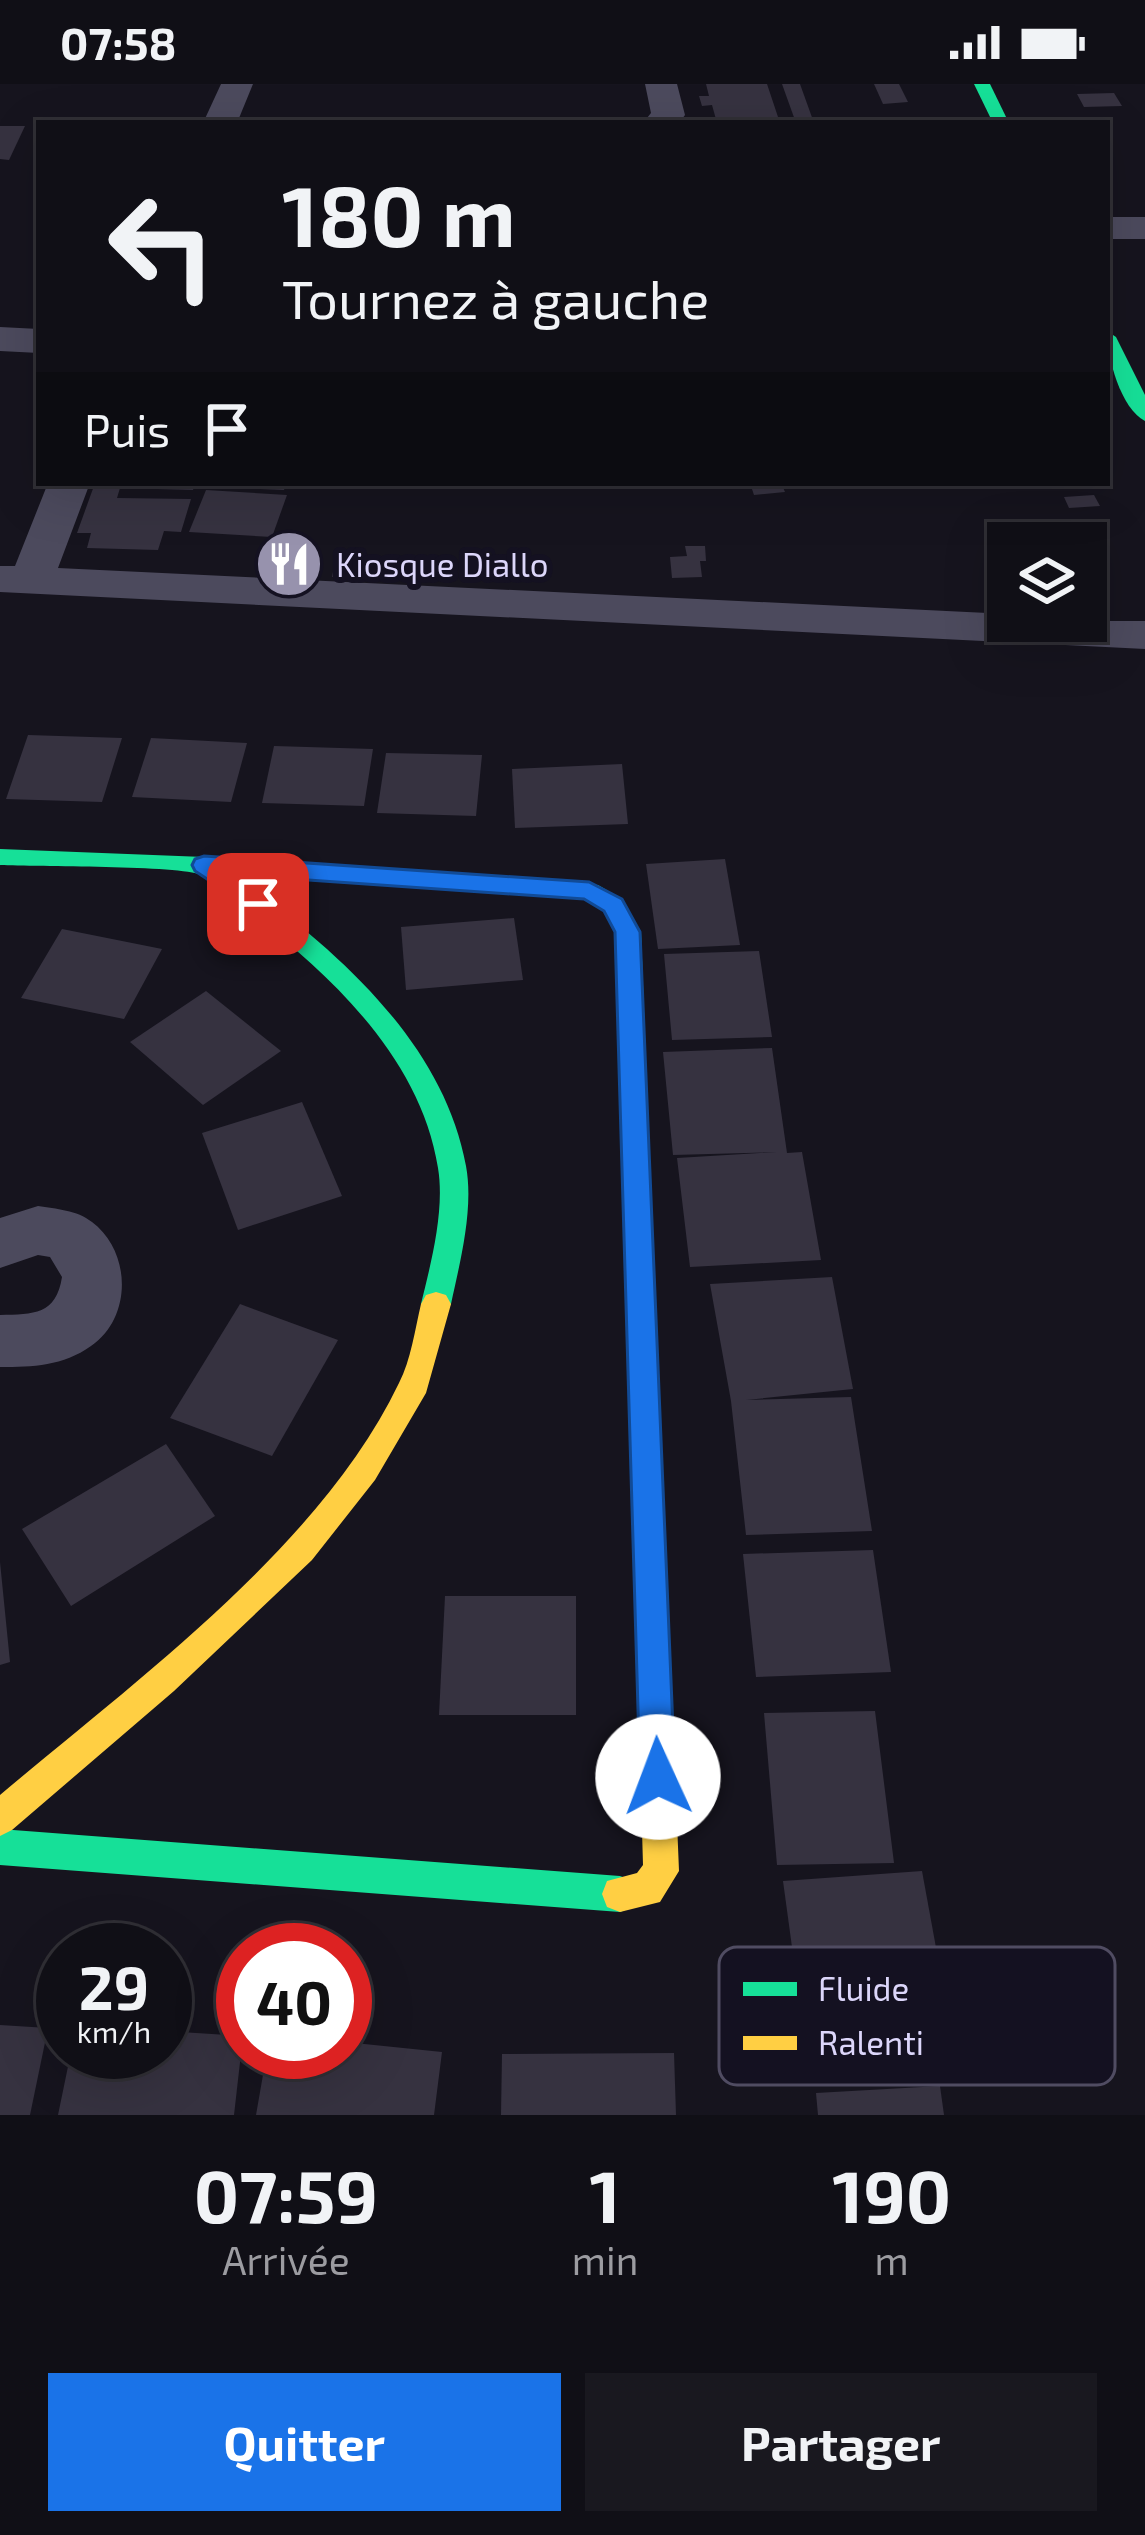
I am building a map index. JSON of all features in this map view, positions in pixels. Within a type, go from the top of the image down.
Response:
[{"type":"street","points":[[221,120],[237,84]]},
{"type":"street","points":[[661,84],[668,115],[663,120]]},
{"type":"street","points":[[982,84],[1000,120]]},
{"type":"street","points":[[1110,228],[1145,228]]},
{"type":"street","points":[[0,339],[36,341]]},
{"type":"street","points":[[1110,343],[1145,415]]},
{"type":"street","points":[[67,486],[16,580],[1145,635]]},
{"type":"street","points":[[0,857],[204,865],[589,891],[613,905],[628,932],[661,1871],[647,1889],[626,1894],[0,1847]]},
{"type":"street","points":[[0,1818],[162,1680],[302,1550],[364,1470],[415,1384],[440,1288],[453,1169],[422,1078],[349,986],[285,924],[204,865]]},
{"type":"street","points":[[0,1243],[31,1233],[71,1240],[95,1266],[96,1284],[91,1302],[61,1333],[39,1341],[0,1341]]},
{"type":"building","points":[[706,84],[767,84],[779,120],[716,120],[712,105],[702,106],[699,96],[709,96]]},
{"type":"building","points":[[782,84],[800,84],[813,120],[795,120]]},
{"type":"building","points":[[874,84],[899,84],[908,102],[883,104]]},
{"type":"building","points":[[1114,93],[1122,106],[1084,107],[1077,94]]},
{"type":"building","points":[[0,126],[25,126],[9,160],[0,159]]},
{"type":"building","points":[[94,486],[194,486],[193,490],[120,488],[117,498],[191,499],[181,532],[164,531],[158,550],[87,548],[91,533],[77,533]]},
{"type":"building","points":[[214,486],[285,486],[284,490]]},
{"type":"building","points":[[751,486],[782,486],[785,492],[754,495]]},
{"type":"building","points":[[206,490],[287,495],[272,537],[189,532]]},
{"type":"building","points":[[1094,495],[1100,506],[1069,508],[1064,497]]},
{"type":"building","points":[[685,546],[705,546],[702,577],[672,578],[670,557],[687,556]]},
{"type":"building","points":[[335,561],[377,562],[374,578],[332,577]]},
{"type":"building","points":[[28,735],[122,738],[102,802],[6,799]]},
{"type":"building","points":[[151,738],[247,743],[231,802],[132,797]]},
{"type":"building","points":[[274,746],[373,749],[364,806],[262,803]]},
{"type":"building","points":[[386,753],[482,755],[476,816],[377,813]]},
{"type":"building","points":[[622,764],[628,824],[515,828],[512,769]]},
{"type":"building","points":[[725,859],[740,945],[658,949],[646,864]]},
{"type":"building","points":[[514,918],[523,980],[406,990],[401,927]]},
{"type":"building","points":[[62,929],[162,949],[124,1019],[21,998]]},
{"type":"building","points":[[759,951],[772,1037],[672,1040],[664,954]]},
{"type":"building","points":[[206,991],[281,1051],[203,1105],[130,1042]]},
{"type":"building","points":[[772,1048],[787,1153],[802,1152],[821,1260],[690,1267],[677,1158],[777,1152],[673,1155],[663,1052]]},
{"type":"building","points":[[302,1102],[342,1196],[238,1230],[202,1133]]},
{"type":"building","points":[[832,1277],[853,1389],[746,1400],[851,1397],[872,1531],[746,1535],[731,1401],[710,1284]]},
{"type":"building","points":[[240,1304],[338,1340],[272,1456],[170,1418]]},
{"type":"building","points":[[166,1444],[215,1516],[71,1606],[22,1529]]},
{"type":"building","points":[[873,1550],[891,1672],[756,1677],[743,1554]]},
{"type":"building","points":[[0,1562],[10,1662],[0,1665]]},
{"type":"building","points":[[445,1596],[576,1596],[576,1715],[439,1715]]},
{"type":"building","points":[[875,1711],[894,1863],[777,1865],[764,1713]]},
{"type":"building","points":[[922,1871],[936,1947],[792,1947],[783,1881]]},
{"type":"building","points":[[0,2025],[36,2027],[37,2079],[30,2115],[0,2115]]},
{"type":"building","points":[[192,2033],[216,2034],[216,2079],[238,2079],[234,2115],[58,2115],[65,2079],[192,2079]]},
{"type":"building","points":[[372,2045],[442,2052],[434,2115],[256,2115],[262,2079],[372,2079]]},
{"type":"building","points":[[674,2053],[676,2115],[501,2115],[502,2054]]},
{"type":"building","points":[[940,2086],[944,2115],[818,2115],[816,2093]]},
{"type":"traffic: fast","points":[[982,84],[1000,120]]},
{"type":"traffic: fast","points":[[1110,343],[1145,415]]},
{"type":"traffic: fast","points":[[0,857],[204,865],[589,891],[613,905],[628,932],[634,1090]]},
{"type":"traffic: fast","points":[[204,865],[321,958],[390,1032],[417,1074],[439,1118],[453,1178],[436,1304]]},
{"type":"traffic: fast","points":[[0,1847],[620,1894]]},
{"type":"traffic: slow","points":[[620,1894],[647,1889],[661,1871],[634,1090]]},
{"type":"traffic: slow","points":[[0,1818],[162,1680],[301,1550],[364,1470],[415,1384],[436,1304]]},
{"type":"place","name":"Kiosque Diallo","points":[[289,564]]},
{"type":"route","points":[[258,904],[204,865],[589,891],[613,905],[628,932],[658,1777]]}]
